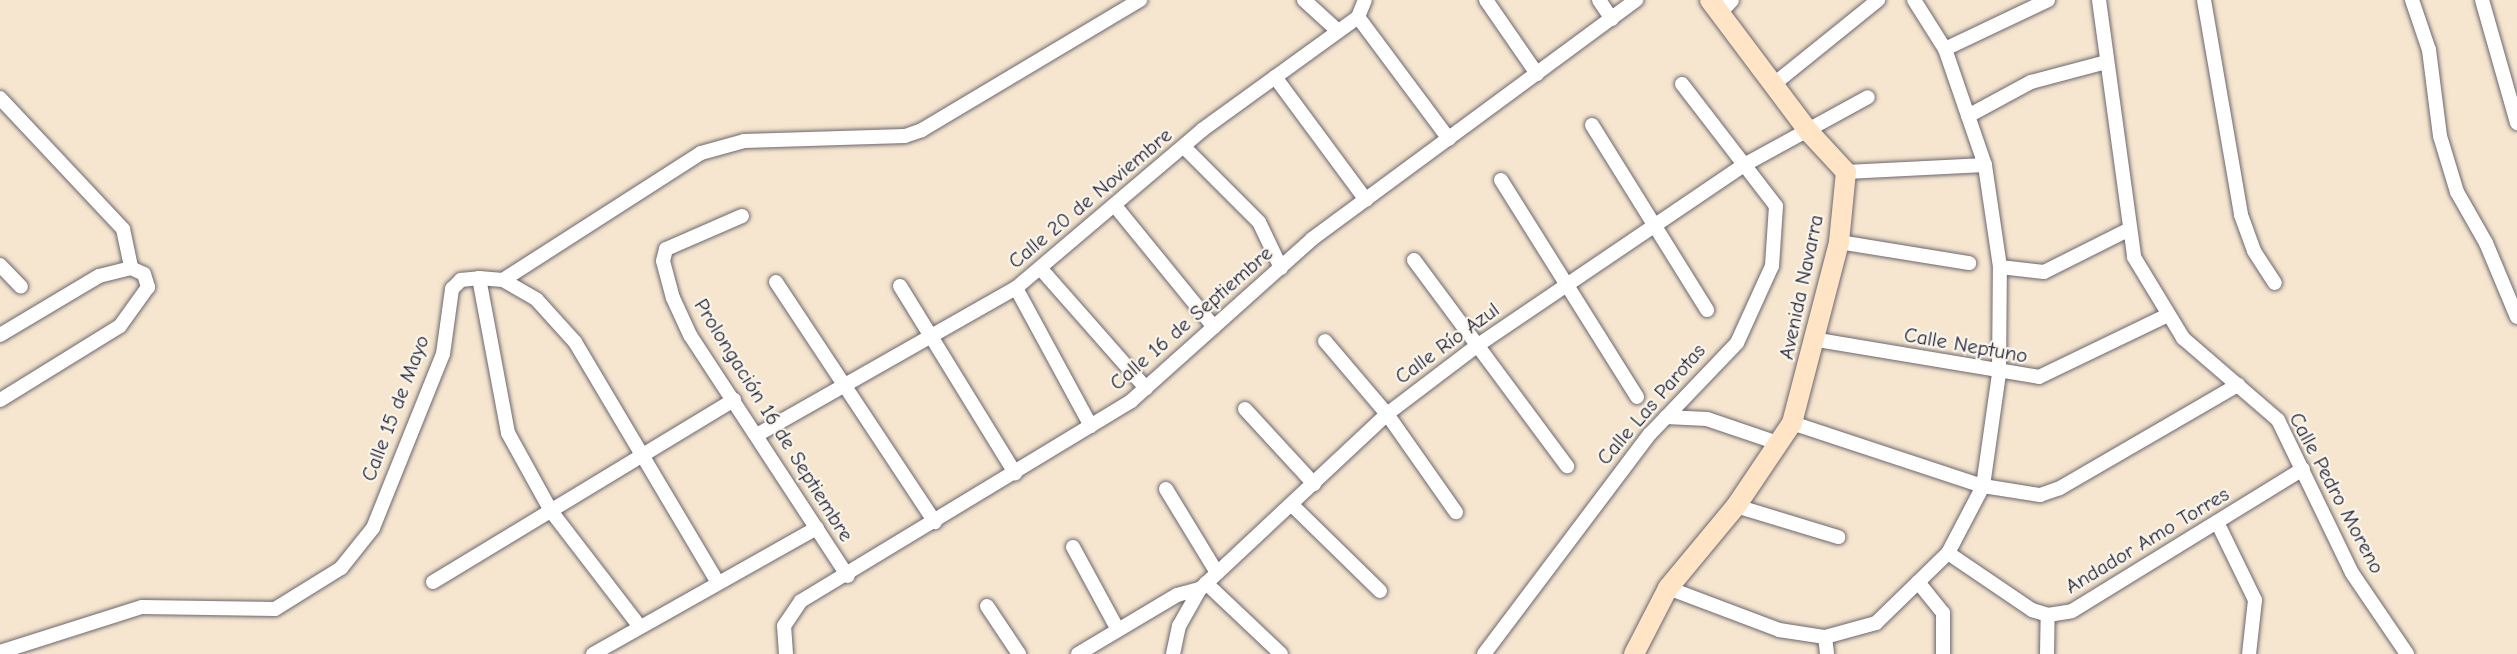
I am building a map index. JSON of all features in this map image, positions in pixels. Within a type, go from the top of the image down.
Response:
[{"type":"street","points":[[503,280],[701,153],[744,141],[905,136],[922,130],[1140,0]]},
{"type":"street","points":[[1304,0],[1338,31]]},
{"type":"street","points":[[1365,0],[1358,17],[1449,139]]},
{"type":"street","points":[[1486,0],[1537,75]]},
{"type":"street","points":[[1599,0],[1612,19]]},
{"type":"street","name":"Calle 16 de Septiembre","points":[[786,654],[788,614],[1091,426],[1146,388],[1281,268],[1366,200],[1636,0]]},
{"type":"street","points":[[1774,84],[1878,0]]},
{"type":"street","points":[[1668,588],[1779,630],[1825,637],[1876,623],[1948,553],[1983,486],[1999,373],[2000,267],[1985,165],[1945,49],[1914,0]]},
{"type":"street","points":[[1945,49],[2048,0]]},
{"type":"street","name":"Calle Pedro Moreno","points":[[2098,0],[2134,257],[2166,316],[2211,365],[2278,420],[2352,573],[2407,654]]},
{"type":"street","points":[[2204,0],[2218,59],[2224,135],[2241,215],[2254,251],[2275,283]]},
{"type":"street","points":[[2412,0],[2429,50],[2440,136],[2457,192],[2486,243],[2517,317]]},
{"type":"street","points":[[2482,0],[2517,123]]},
{"type":"street","points":[[1721,4],[1809,132],[1846,172],[1985,165]]},
{"type":"street","name":"Calle 20 de Noviembre","points":[[757,435],[932,339],[1016,288],[1116,207],[1184,147],[1358,17]]},
{"type":"street","points":[[1968,116],[2031,82],[2106,62]]},
{"type":"street","points":[[1275,77],[1366,200]]},
{"type":"street","name":"Calle Las Parotas","points":[[1484,654],[1666,417],[1737,343],[1772,267],[1776,206],[1682,84]]},
{"type":"street","name":"Calle Río Azul","points":[[1173,654],[1179,626],[1203,586],[1387,414],[1478,345],[1656,227],[1744,165],[1809,132],[1868,97]]},
{"type":"street","points":[[2,104],[123,229],[131,268]]},
{"type":"street","points":[[1592,125],[1707,310]]},
{"type":"street","points":[[1184,147],[1259,222],[1281,268]]},
{"type":"street","name":"Avenida Navarra","points":[[1634,654],[1668,588],[1736,506],[1792,423],[1818,340],[1839,242],[1846,172]]},
{"type":"street","points":[[1501,180],[1637,397]]},
{"type":"street","points":[[1116,207],[1214,327]]},
{"type":"street","name":"Prolongación 16 de Septiembre","points":[[742,216],[666,249],[663,261],[673,298],[734,400],[848,576]]},
{"type":"street","points":[[2000,267],[2044,272],[2130,229]]},
{"type":"street","points":[[1839,242],[1970,263]]},
{"type":"street","points":[[1414,260],[1567,466]]},
{"type":"street","points":[[0,265],[21,287]]},
{"type":"street","points":[[0,334],[99,276],[131,268],[144,274],[148,287],[120,326],[0,400]]},
{"type":"street","points":[[1041,269],[1146,388]]},
{"type":"street","points":[[479,278],[508,434],[551,511],[640,627]]},
{"type":"street","name":"Calle 15 de Mayo","points":[[0,652],[142,607],[248,613],[275,609],[341,568],[368,535],[442,354],[452,289],[461,280],[479,278],[503,280],[537,300],[575,342],[718,583]]},
{"type":"street","points":[[776,282],[935,522]]},
{"type":"street","points":[[900,286],[1015,473]]},
{"type":"street","points":[[1016,288],[1091,426]]},
{"type":"street","name":"Calle Neptuno","points":[[1818,340],[2026,378],[2055,372],[2166,316]]},
{"type":"street","points":[[1325,341],[1387,414],[1456,512]]},
{"type":"street","points":[[1792,423],[1983,486],[2024,496],[2060,488],[2238,385]]},
{"type":"street","points":[[433,582],[734,400]]},
{"type":"street","points":[[1245,409],[1314,484]]},
{"type":"street","points":[[1666,417],[1707,418],[1778,443]]},
{"type":"street","name":"Andador Amo Torres","points":[[1948,553],[2048,615],[2072,611],[2303,469]]},
{"type":"street","points":[[1166,489],[1217,573]]},
{"type":"street","points":[[1292,505],[1380,591]]},
{"type":"street","points":[[1736,506],[1838,537]]},
{"type":"street","points":[[2217,522],[2255,600],[2249,654]]},
{"type":"street","points":[[593,654],[817,528]]},
{"type":"street","points":[[1073,546],[1118,630]]},
{"type":"street","points":[[1918,582],[1944,614],[1942,654]]},
{"type":"street","points":[[1078,654],[1177,595],[1203,586],[1281,654]]},
{"type":"street","points":[[987,606],[1019,654]]},
{"type":"street","points":[[2046,654],[2048,615]]},
{"type":"street","points":[[1825,637],[1827,654]]}]
